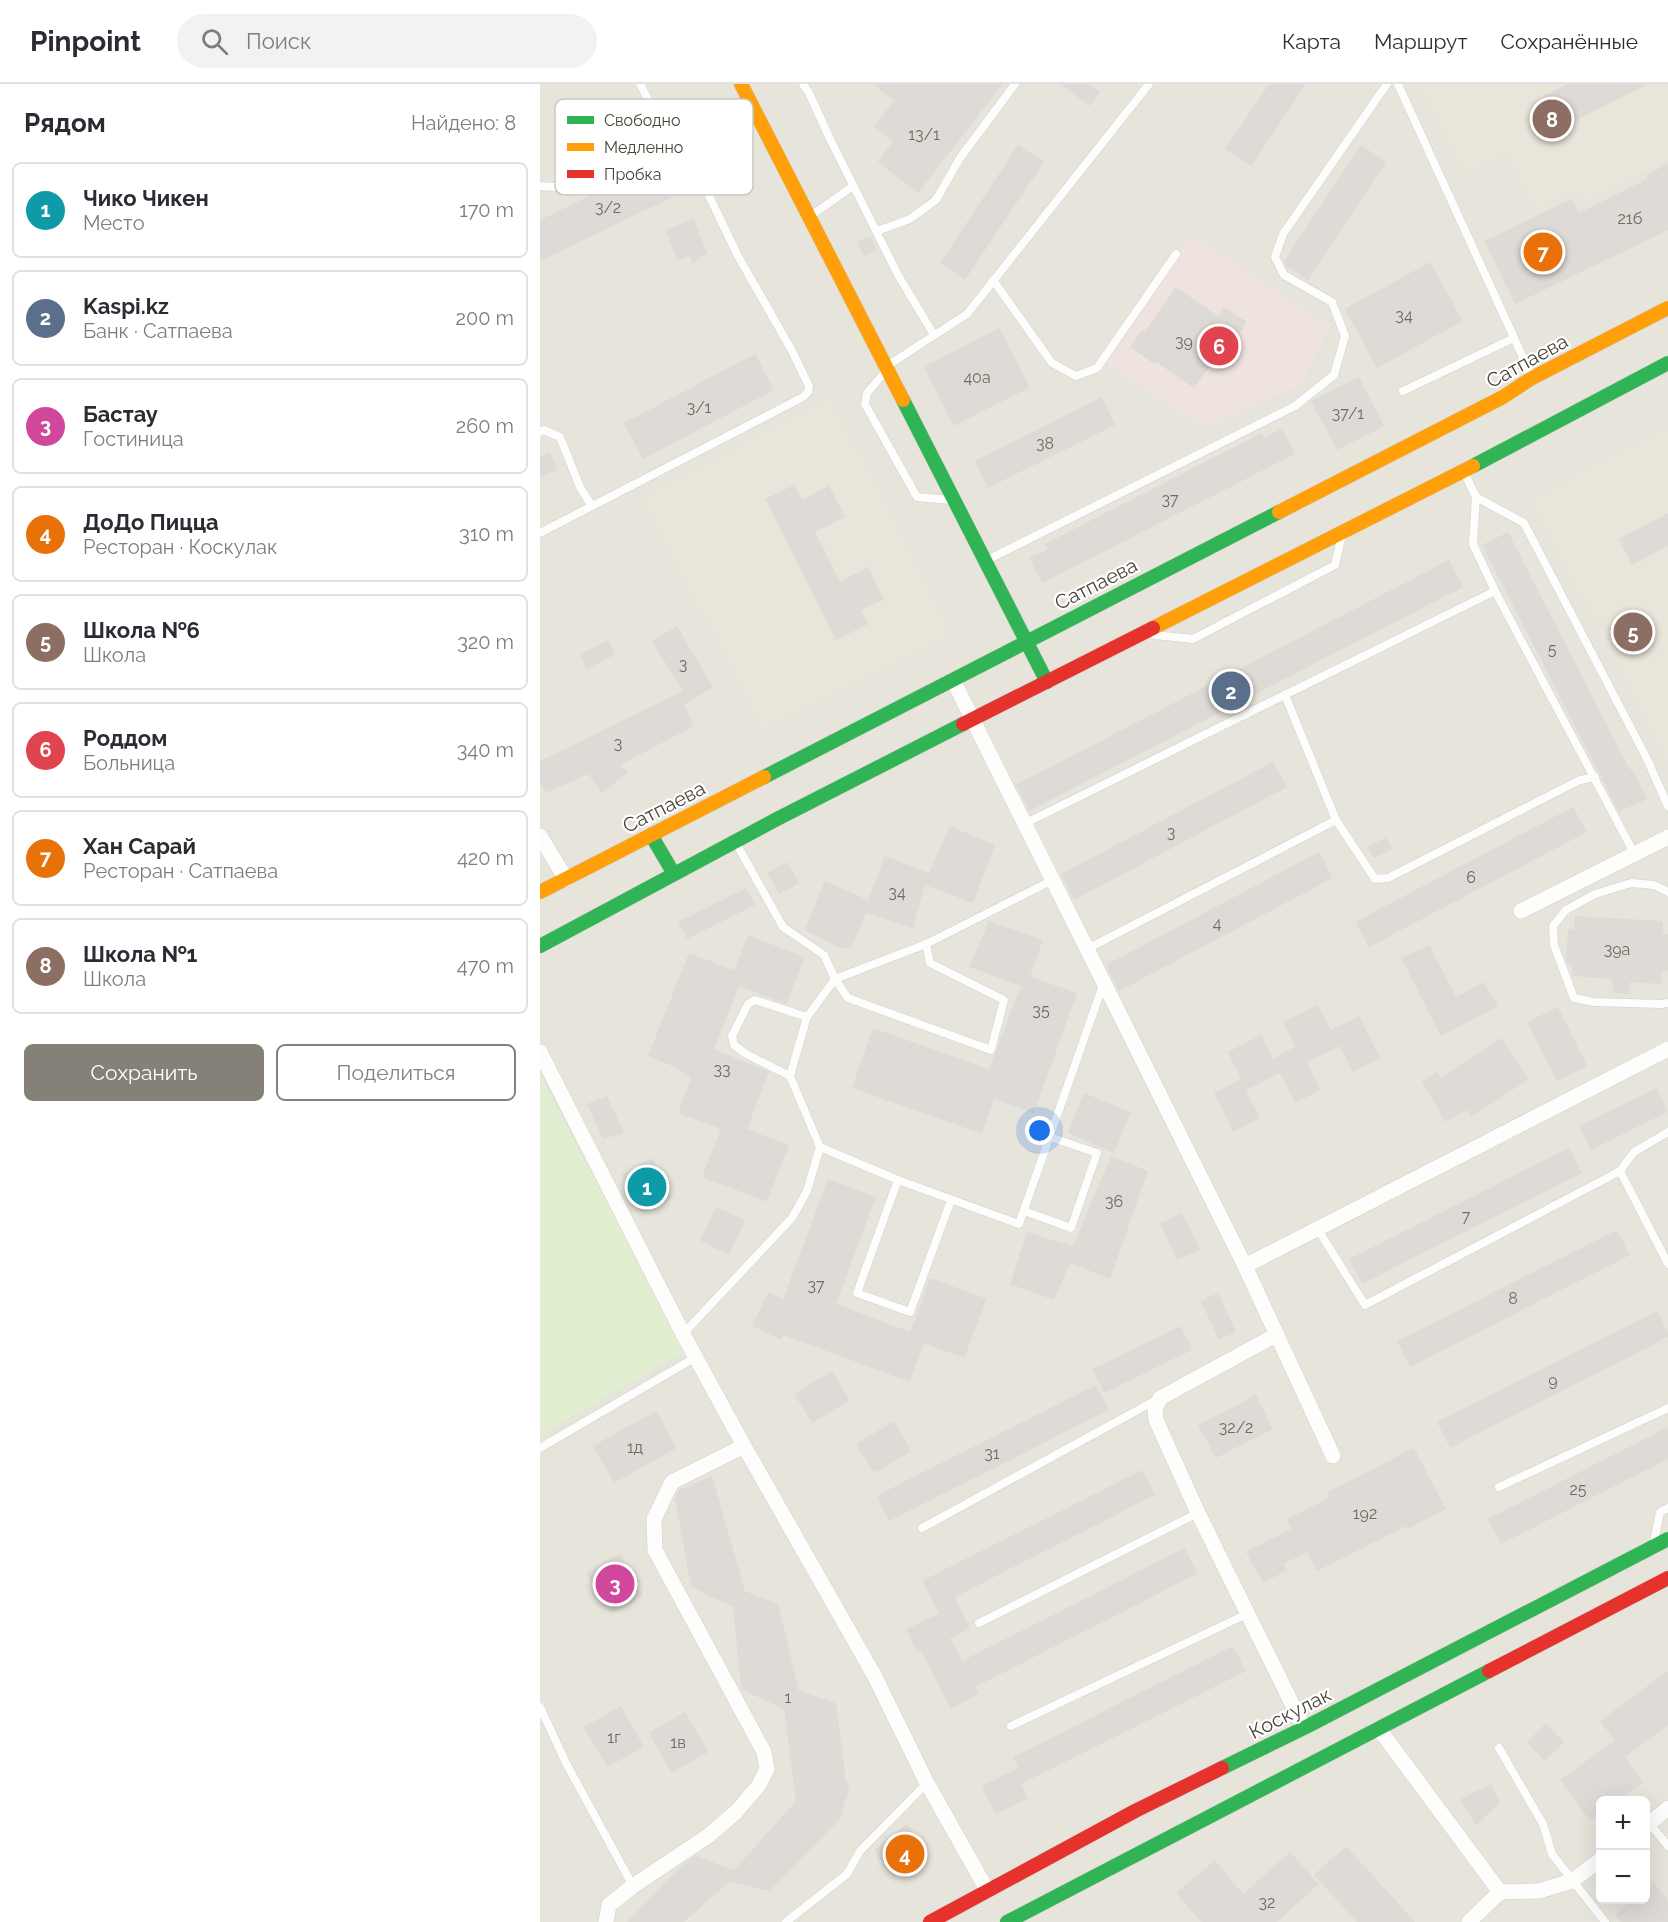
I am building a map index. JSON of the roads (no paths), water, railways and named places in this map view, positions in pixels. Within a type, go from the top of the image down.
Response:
[{"type":"street","points":[[741,84],[749,99]]},
{"type":"street","points":[[753,108],[1047,682]]},
{"type":"street","name":"Сатпаева","points":[[540,892],[1492,402],[1532,378],[1668,308]]},
{"type":"street","points":[[540,946],[735,841],[1464,471],[1668,363]]},
{"type":"street","points":[[953,680],[1245,1266],[1333,1456]]},
{"type":"street","points":[[651,835],[674,874]]},
{"type":"street","points":[[540,836],[566,879]]},
{"type":"street","points":[[1521,911],[1668,837]]},
{"type":"street","points":[[1245,1266],[1668,1049]]},
{"type":"street","points":[[540,1052],[683,1334],[874,1676],[927,1783],[1004,1916],[1379,1729],[1668,1578]]},
{"type":"street","points":[[1276,1335],[1160,1398],[1155,1410],[1156,1420],[1198,1513],[1304,1728]]},
{"type":"street","points":[[606,1922],[609,1905],[633,1886],[708,1836],[736,1812],[759,1785],[767,1769],[764,1752],[655,1550],[654,1519],[672,1482],[744,1446]]},
{"type":"street","name":"Коскулак","points":[[930,1922],[1135,1810],[1304,1728],[1668,1539]]},
{"type":"street","points":[[1358,1700],[1500,1892]]},
{"type":"street","points":[[1650,1823],[1668,1808]]},
{"type":"street","points":[[1469,1922],[1500,1892],[1539,1891],[1572,1881],[1596,1863]]},
{"type":"lane","points":[[640,84],[648,99]]},
{"type":"lane","points":[[803,84],[898,275],[934,335]]},
{"type":"lane","points":[[877,231],[910,219],[936,200],[960,158],[1015,84]]},
{"type":"lane","points":[[954,501],[917,497],[865,404],[867,393],[886,368],[967,314],[1149,84]]},
{"type":"lane","points":[[985,561],[1295,406],[1334,375],[1345,336],[1332,302],[1284,275],[1275,257],[1283,234],[1387,84]]},
{"type":"lane","points":[[1398,84],[1532,378]]},
{"type":"lane","points":[[540,186],[555,187]]},
{"type":"lane","points":[[808,217],[854,186]]},
{"type":"lane","points":[[540,533],[803,397],[808,392],[809,386],[791,349],[738,256],[709,195]]},
{"type":"lane","points":[[993,280],[1052,363],[1076,376],[1097,368],[1176,254]]},
{"type":"lane","points":[[1403,391],[1514,338]]},
{"type":"lane","points":[[540,432],[544,430],[560,437],[580,487],[592,506]]},
{"type":"lane","points":[[1464,471],[1476,497],[1473,544],[1495,591],[1634,853]]},
{"type":"lane","points":[[1476,497],[1524,522],[1646,757],[1668,806]]},
{"type":"lane","points":[[1142,634],[1193,639],[1335,565],[1342,532]]},
{"type":"lane","points":[[1024,824],[1495,591]]},
{"type":"lane","points":[[1285,695],[1336,820],[1375,879],[1388,878],[1580,780],[1595,777]]},
{"type":"lane","points":[[1087,949],[1336,820]]},
{"type":"lane","points":[[735,841],[783,927],[824,955],[835,980],[848,998],[991,1050],[1004,1000],[930,963],[926,944]]},
{"type":"lane","points":[[683,1334],[792,1218],[807,1191],[820,1147],[790,1076],[807,1017],[835,980],[926,944],[1053,880]]},
{"type":"lane","points":[[1668,892],[1654,885],[1631,883],[1595,894],[1566,909],[1553,926],[1554,945],[1574,998],[1594,1002],[1660,1004],[1668,1002]]},
{"type":"lane","points":[[820,1147],[898,1180],[1019,1224],[1104,983]]},
{"type":"lane","points":[[790,1076],[746,1054],[734,1045],[732,1036],[748,1004],[756,1000],[807,1017]]},
{"type":"lane","points":[[1317,1228],[1365,1305],[1620,1171],[1634,1152],[1668,1132]]},
{"type":"lane","points":[[1024,1211],[1071,1228],[1075,1217],[1097,1154],[1050,1137]]},
{"type":"lane","points":[[1620,1171],[1668,1264]]},
{"type":"lane","points":[[898,1180],[857,1293],[910,1312],[951,1200]]},
{"type":"lane","points":[[540,1448],[696,1357]]},
{"type":"lane","points":[[922,1528],[1160,1398]]},
{"type":"lane","points":[[1499,1487],[1668,1408]]},
{"type":"lane","points":[[1653,1547],[1660,1512],[1668,1508]]},
{"type":"lane","points":[[979,1623],[1198,1513]]},
{"type":"lane","points":[[1011,1726],[1247,1614]]},
{"type":"lane","points":[[540,1707],[566,1763],[633,1886]]},
{"type":"lane","points":[[1499,1748],[1543,1824],[1552,1854],[1605,1922]]},
{"type":"lane","points":[[786,1922],[847,1874],[860,1851],[927,1783]]},
{"type":"lane","points":[[1650,1828],[1668,1846]]},
{"type":"place","name":"Школа №1","points":[[1552,119]]},
{"type":"place","name":"Хан Сарай","points":[[1543,252]]},
{"type":"place","name":"Роддом","points":[[1219,346]]},
{"type":"place","name":"Школа №6","points":[[1633,632]]},
{"type":"place","name":"Kaspi.kz","points":[[1231,691]]},
{"type":"place","name":"Чико Чикен","points":[[647,1187]]},
{"type":"place","name":"Бастау","points":[[615,1584]]},
{"type":"place","name":"ДоДо Пицца","points":[[905,1854]]}]
